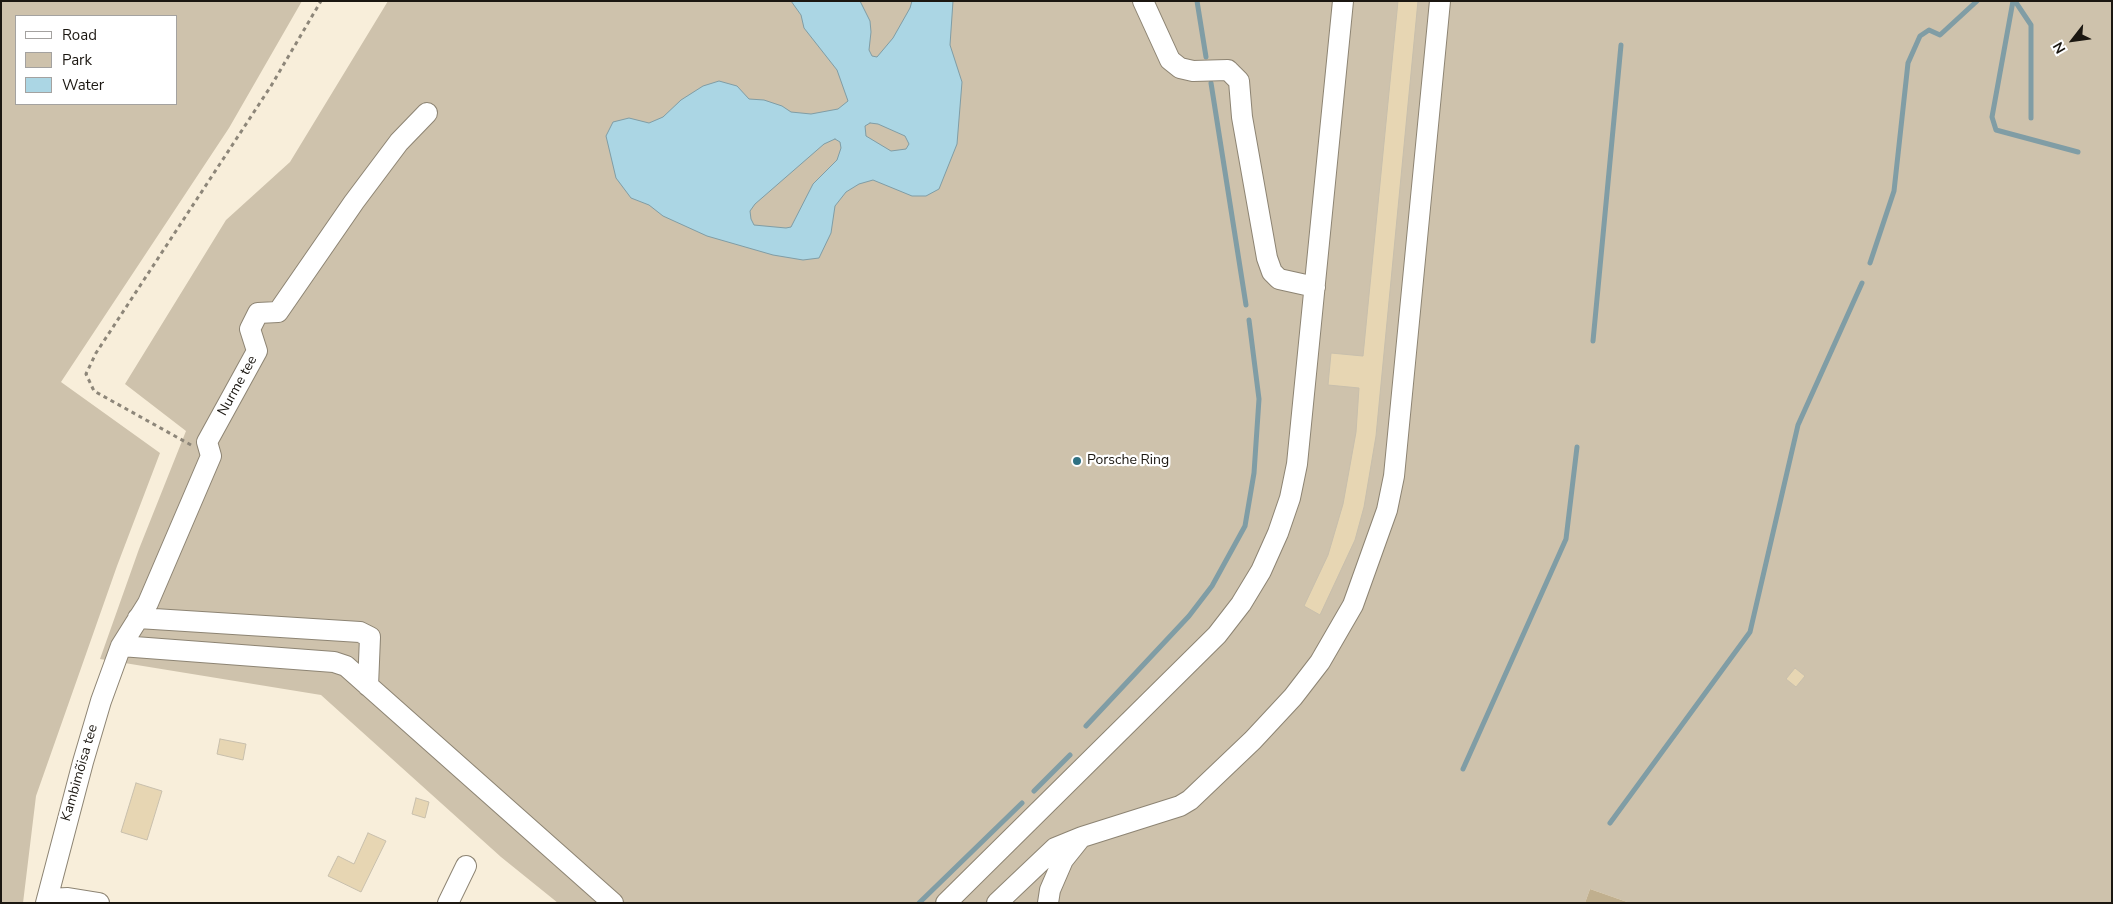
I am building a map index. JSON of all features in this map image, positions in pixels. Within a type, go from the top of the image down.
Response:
[{"type":"street","points":[[1143,1],[1170,60],[1180,68],[1193,71],[1228,70],[1239,82],[1242,117],[1267,258],[1272,272],[1279,280],[1315,286]]},
{"type":"street","points":[[946,903],[1217,635],[1241,604],[1261,571],[1278,533],[1290,498],[1297,464],[1343,1]]},
{"type":"street","points":[[997,903],[1055,848],[1082,837],[1180,806],[1190,800],[1253,740],[1293,697],[1320,662],[1353,605],[1387,510],[1394,476],[1440,1]]},
{"type":"street","name":"Nurme tee","points":[[121,646],[148,603],[211,456],[207,442],[257,351],[250,329],[258,313],[278,312],[370,179],[399,142],[427,113]]},
{"type":"street","points":[[138,618],[360,632],[370,638],[368,686]]},
{"type":"street","points":[[121,646],[334,662],[346,666],[613,903]]},
{"type":"street","name":"Kambimõisa tee","points":[[46,901],[83,762],[101,701],[121,646]]},
{"type":"street","points":[[1048,903],[1050,890],[1063,860],[1082,837]]},
{"type":"street","points":[[448,903],[466,866]]},
{"type":"street","points":[[46,901],[68,898],[99,903]]},
{"type":"path","points":[[211,456],[94,391],[86,374],[96,353],[271,86],[322,1]]},
{"type":"green space","points":[[1,1],[302,1],[229,128],[61,382],[160,453],[117,566],[36,796],[23,903],[1,903]]},
{"type":"green space","name":"Porsche Ring","points":[[388,1],[2112,1],[2112,903],[1630,903],[1590,889],[1585,903],[558,903],[501,857],[321,695],[100,659],[139,549],[186,431],[125,384],[226,220],[290,162]]},
{"type":"shaded area","points":[[1590,889],[1630,903],[1585,903]]},
{"type":"water","points":[[791,1],[860,1],[870,21],[869,50],[872,56],[877,57],[893,38],[912,1],[953,1],[950,45],[962,82],[957,144],[939,189],[926,196],[912,196],[873,180],[859,184],[846,192],[835,206],[831,233],[819,258],[803,260],[773,255],[707,236],[663,216],[649,205],[631,198],[616,178],[606,136],[613,122],[629,118],[649,123],[663,117],[681,100],[703,86],[719,81],[737,86],[749,99],[764,100],[782,106],[791,112],[811,114],[838,109],[848,101],[837,70],[804,28],[801,15]],"holes":[[[870,123],[878,124],[905,136],[909,144],[906,149],[891,151],[866,136],[865,126]],[[835,139],[840,142],[841,148],[837,160],[813,184],[791,227],[754,225],[750,211],[755,204],[824,144]]]},
{"type":"building","points":[[1398,1],[1418,1],[1376,436],[1364,507],[1355,540],[1320,615],[1304,606],[1328,555],[1343,504],[1356,432],[1359,388],[1328,385],[1331,353],[1363,356]]},
{"type":"building","points":[[1795,668],[1805,676],[1796,687],[1786,679]]},
{"type":"building","points":[[220,739],[246,744],[243,760],[217,754]]},
{"type":"building","points":[[136,783],[162,791],[147,840],[121,832]]},
{"type":"building","points":[[416,798],[429,802],[425,818],[412,814]]},
{"type":"building","points":[[368,833],[386,841],[361,892],[328,876],[338,856],[354,864]]},
{"type":"waterway","points":[[1197,1],[1206,57]]},
{"type":"waterway","points":[[1870,263],[1894,191],[1908,63],[1920,36],[1929,30],[1940,35],[1977,1]]},
{"type":"waterway","points":[[2013,1],[1992,117],[1996,130],[2078,152]]},
{"type":"waterway","points":[[2015,1],[2031,25],[2031,118]]},
{"type":"waterway","points":[[1593,341],[1621,45]]},
{"type":"waterway","points":[[1211,83],[1246,305]]},
{"type":"waterway","points":[[1610,823],[1750,632],[1798,425],[1862,283]]},
{"type":"waterway","points":[[1086,726],[1189,616],[1212,586],[1245,526],[1254,473],[1259,399],[1249,320]]},
{"type":"waterway","points":[[1463,769],[1566,539],[1577,447]]},
{"type":"waterway","points":[[1034,791],[1070,755]]},
{"type":"waterway","points":[[919,903],[1022,803]]},
{"type":"place","name":"Porsche Ring","points":[[1077,461]]}]
